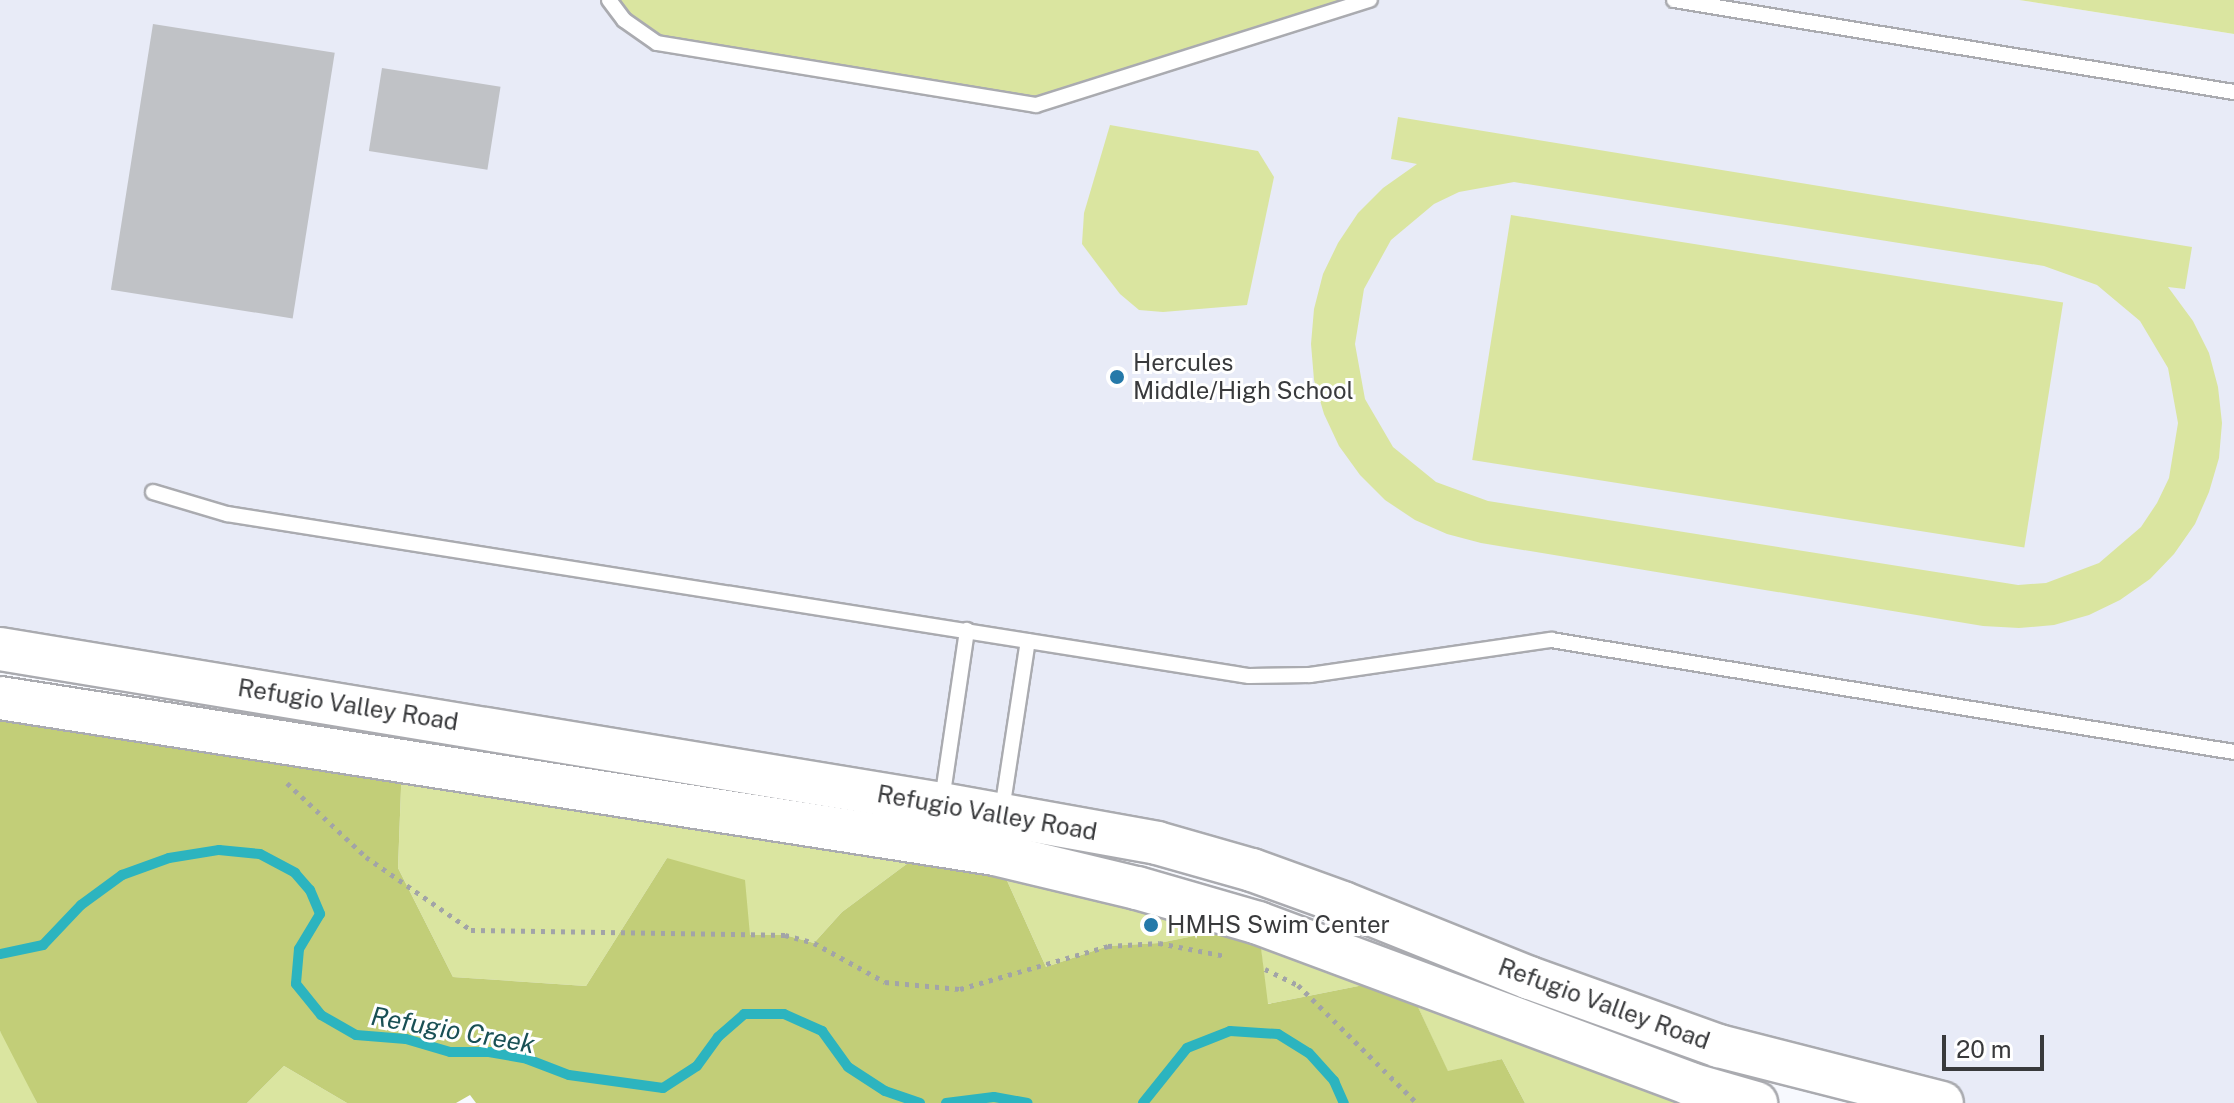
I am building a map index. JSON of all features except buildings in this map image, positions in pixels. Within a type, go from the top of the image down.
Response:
[{"type":"street","name":"Refugio Valley Road","points":[[0,649],[938,824],[998,834],[1157,843],[1252,870],[1530,978],[1719,1046],[1942,1103]]},
{"type":"street","name":"Refugio Valley Road","points":[[0,698],[938,824]]},
{"type":"street","name":"Refugio Valley Road","points":[[998,834],[1137,888],[1258,923],[1690,1084],[1756,1103]]},
{"type":"lane","points":[[609,0],[624,20],[657,43],[1036,105],[1370,0]]},
{"type":"lane","points":[[1674,0],[2234,92]]},
{"type":"lane","points":[[153,492],[227,514],[1249,676],[1310,675],[1551,640],[2234,752]]},
{"type":"lane","points":[[938,824],[967,630]]},
{"type":"lane","points":[[998,834],[1028,641]]},
{"type":"path","points":[[282,779],[366,857],[471,930],[785,935],[814,943],[885,982],[960,989],[1108,946],[1159,943],[1233,958]]},
{"type":"path","points":[[1260,967],[1298,985],[1417,1103]]},
{"type":"shaded area","name":"Hercules Middle/High School","points":[[0,0],[2019,0],[2234,34],[2234,1103],[1942,1103],[1252,870],[0,649]]},
{"type":"green space","points":[[609,0],[1370,0],[1036,105],[657,43]]},
{"type":"green space","points":[[2019,0],[2234,0],[2234,34]]},
{"type":"green space","points":[[1398,117],[2192,247],[2185,289],[2168,287],[2193,321],[2209,353],[2218,387],[2222,423],[2219,458],[2209,492],[2195,524],[2174,554],[2150,579],[2120,600],[2089,615],[2054,625],[2019,628],[1983,626],[1481,543],[1447,534],[1415,520],[1385,500],[1360,475],[1339,446],[1324,414],[1314,380],[1311,344],[1314,309],[1323,274],[1338,243],[1358,213],[1383,188],[1417,164],[1391,159]],"holes":[[[1514,182],[2044,266],[2097,285],[2140,321],[2168,368],[2178,423],[2169,478],[2141,527],[2099,563],[2046,583],[2018,585],[1488,501],[1436,482],[1393,447],[1365,399],[1355,344],[1364,289],[1391,240],[1434,204],[1459,192]]]},
{"type":"green space","points":[[1110,125],[1258,151],[1274,177],[1247,305],[1163,312],[1139,310],[1120,294],[1100,268],[1082,244],[1084,213]]},
{"type":"green space","points":[[1511,215],[2063,302],[2024,547],[1472,460]]},
{"type":"green space","points":[[0,698],[402,762],[398,868],[453,977],[586,986],[667,858],[745,880],[750,935],[785,935],[814,943],[842,912],[935,843],[995,854],[1046,967],[1108,946],[1159,943],[1258,923],[1268,1004],[1404,977],[1448,1071],[1502,1059],[1525,1103],[476,1103],[470,1095],[456,1103],[347,1103],[284,1066],[247,1103],[37,1103],[0,1031]]},
{"type":"green space","points":[[402,762],[935,843],[842,912],[814,943],[785,935],[749,935],[667,858],[586,986],[453,977],[398,868]]},
{"type":"green space","points":[[995,854],[1137,888],[1258,923],[1159,943],[1108,946],[1046,967]]},
{"type":"green space","points":[[1258,923],[1403,977],[1267,1004]]},
{"type":"green space","points":[[1404,977],[1690,1084],[1756,1103],[1525,1103],[1502,1059],[1448,1072]]},
{"type":"green space","points":[[0,1031],[4,1035],[37,1103],[0,1103]]},
{"type":"green space","points":[[284,1066],[347,1103],[247,1103]]},
{"type":"waterway","name":"Refugio Creek","points":[[0,954],[43,945],[81,905],[122,875],[169,858],[219,850],[260,854],[295,873],[310,890],[320,914],[299,949],[296,984],[321,1015],[356,1035],[406,1039],[450,1052],[489,1052],[527,1059],[569,1075],[663,1088],[697,1066],[718,1037],[744,1014],[784,1014],[822,1031],[848,1067],[885,1091],[920,1103]]},
{"type":"waterway","name":"Refugio Creek","points":[[1143,1103],[1187,1048],[1230,1031],[1278,1034],[1309,1053],[1334,1081],[1344,1103]]},
{"type":"waterway","name":"Refugio Creek","points":[[946,1103],[994,1097],[1027,1103]]},
{"type":"place","name":"Hercules Middle/High School","points":[[1117,377]]},
{"type":"place","name":"HMHS Swim Center","points":[[1151,925]]}]
